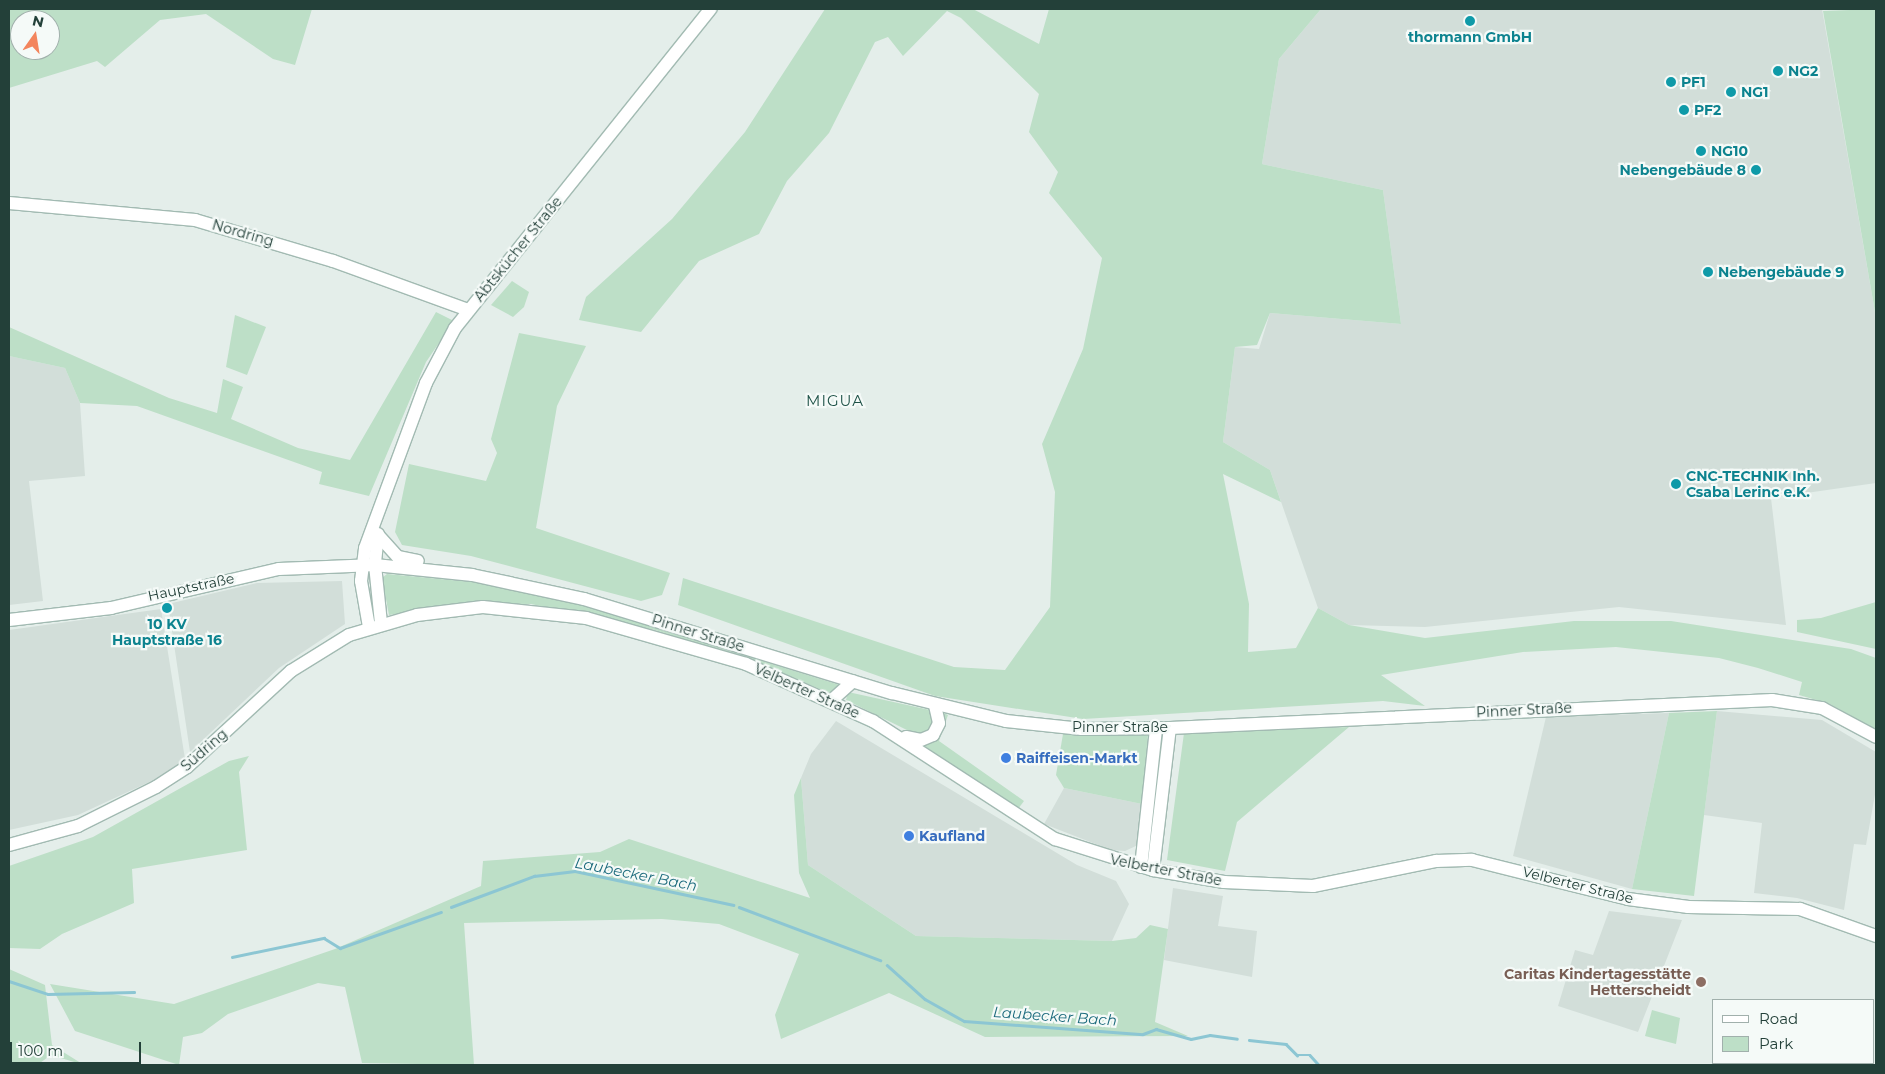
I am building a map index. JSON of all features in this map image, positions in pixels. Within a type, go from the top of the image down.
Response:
[{"type":"street","name":"Abtskücher Straße","points":[[361,565],[426,383],[468,310],[711,9]]},
{"type":"street","name":"Nordring","points":[[9,203],[195,220],[333,261],[468,310]]},
{"type":"street","name":"Abtskücher Straße","points":[[375,625],[375,565],[378,519]]},
{"type":"street","points":[[378,535],[398,557],[489,570],[528,586]]},
{"type":"street","points":[[361,565],[375,625]]},
{"type":"street","name":"Hauptstraße","points":[[9,620],[111,608],[280,569],[375,565]]},
{"type":"street","name":"Pinner Straße","points":[[375,565],[528,586],[662,621],[935,706],[1006,721],[1074,728],[1170,728],[1772,700],[1822,708],[1876,737]]},
{"type":"street","name":"Velberter Straße","points":[[375,625],[483,607],[557,613],[702,650],[832,700],[900,736],[1055,839],[1147,869],[1224,882],[1313,886],[1436,861],[1472,860],[1628,899],[1688,907],[1800,909],[1876,936]]},
{"type":"street","name":"Südring","points":[[9,845],[78,826],[156,787],[187,766],[292,671],[375,625]]},
{"type":"street","points":[[832,700],[853,682]]},
{"type":"street","points":[[900,736],[921,740],[933,735],[939,723],[935,706]]},
{"type":"street","points":[[1147,869],[1156,728]]},
{"type":"street","points":[[1147,869],[1170,728]]},
{"type":"shaded area","points":[[1321,9],[1822,9],[1876,318],[1876,483],[1771,498],[1786,625],[1619,607],[1425,627],[1349,625],[1318,608],[1270,470],[1223,442],[1235,347],[1259,349],[1270,313],[1401,324],[1383,190],[1262,164],[1279,59]]},
{"type":"shaded area","points":[[9,356],[65,368],[80,403],[85,476],[29,481],[43,601],[9,605]]},
{"type":"shaded area","points":[[342,581],[345,624],[279,668],[190,752],[168,604],[257,583]]},
{"type":"shaded area","points":[[161,609],[186,765],[78,815],[9,830],[9,630]]},
{"type":"shaded area","points":[[1717,711],[1822,720],[1876,752],[1876,789],[1866,845],[1854,844],[1844,910],[1797,898],[1754,893],[1762,823],[1704,815]]},
{"type":"shaded area","points":[[1669,713],[1632,889],[1513,856],[1546,717]]},
{"type":"shaded area","points":[[836,721],[1077,865],[1116,881],[1129,904],[1112,941],[916,936],[808,865],[801,778],[811,754]]},
{"type":"shaded area","points":[[1064,788],[1142,804],[1138,845],[1125,851],[1111,850],[1044,824]]},
{"type":"shaded area","points":[[1173,888],[1223,896],[1218,926],[1257,931],[1252,977],[1164,960]]},
{"type":"shaded area","points":[[1609,911],[1682,920],[1638,1032],[1558,1006],[1575,950],[1593,955]]},
{"type":"green space","points":[[9,9],[312,9],[295,65],[273,59],[206,14],[160,20],[105,67],[97,61],[9,88]]},
{"type":"green space","points":[[825,9],[973,9],[1039,44],[1049,9],[1321,9],[1279,59],[1262,164],[1383,190],[1401,324],[1270,313],[1257,345],[1235,347],[1223,442],[1270,470],[1281,502],[1223,474],[1249,604],[1248,652],[1296,648],[1318,608],[1349,625],[1425,638],[1574,621],[1671,621],[1851,649],[1876,658],[1876,730],[1830,704],[1799,695],[1802,682],[1719,658],[1616,647],[1523,652],[1381,675],[1425,706],[1383,701],[1083,719],[935,696],[678,605],[683,578],[954,667],[1005,670],[1050,607],[1055,492],[1042,444],[1083,349],[1102,258],[1049,193],[1058,172],[1029,132],[1039,94],[961,18],[947,11],[903,56],[888,37],[875,42],[829,133],[787,181],[759,234],[699,261],[641,332],[579,320],[586,297],[672,219],[745,132]]},
{"type":"green space","points":[[1876,9],[1876,318],[1823,11]]},
{"type":"green space","points":[[512,281],[529,292],[524,307],[513,317],[491,305]]},
{"type":"green space","points":[[436,312],[454,321],[426,362],[369,496],[319,484],[322,472],[137,406],[80,403],[65,368],[9,356],[9,327],[169,398],[217,413],[223,379],[243,387],[231,419],[298,448],[350,460]]},
{"type":"green space","points":[[235,315],[266,327],[247,375],[226,367]]},
{"type":"green space","points":[[519,333],[586,346],[557,406],[536,528],[670,573],[662,595],[641,601],[471,556],[402,545],[395,532],[409,464],[486,481],[497,453],[491,439]]},
{"type":"green space","points":[[387,574],[483,583],[584,606],[843,686],[831,694],[749,659],[655,630],[531,604],[466,603],[389,615],[382,578]]},
{"type":"green space","points":[[1876,602],[1876,649],[1797,632],[1797,620],[1821,618]]},
{"type":"green space","points":[[848,692],[930,710],[935,721],[926,735],[915,734],[846,700]]},
{"type":"green space","points":[[1717,711],[1694,896],[1632,889],[1669,713]]},
{"type":"green space","points":[[941,712],[948,715],[939,741],[1024,801],[1018,809],[920,743],[929,742]]},
{"type":"green space","points":[[1349,727],[1237,822],[1225,871],[1167,860],[1184,733]]},
{"type":"green space","points":[[1063,734],[1148,735],[1142,804],[1064,788],[1056,775]]},
{"type":"green space","points":[[249,756],[239,772],[247,850],[132,869],[134,903],[62,934],[40,949],[9,948],[9,866],[93,837],[229,761]]},
{"type":"green space","points":[[801,778],[808,865],[916,936],[1112,941],[1136,938],[1150,925],[1168,929],[1155,1022],[1188,1036],[985,1037],[889,993],[781,1039],[775,1015],[799,954],[719,924],[662,919],[464,923],[474,1065],[362,1063],[345,987],[318,983],[228,1014],[202,1033],[183,1037],[179,1065],[75,1031],[50,984],[174,1004],[335,949],[481,886],[483,861],[600,852],[629,839],[810,898],[799,873],[794,795]]},
{"type":"green space","points":[[9,969],[45,985],[52,1045],[84,1065],[51,1055],[37,1065],[9,1065]]},
{"type":"green space","points":[[1652,1010],[1680,1018],[1676,1044],[1645,1036]]},
{"type":"waterway","name":"Laubecker Bach","points":[[451,907],[534,876],[575,871],[733,905]]},
{"type":"waterway","name":"Laubecker Bach","points":[[739,907],[880,960]]},
{"type":"waterway","name":"Laubecker Bach","points":[[232,957],[324,938],[340,948],[441,912]]},
{"type":"waterway","name":"Laubecker Bach","points":[[887,965],[925,999],[964,1021],[1143,1034],[1156,1029],[1191,1039],[1210,1035],[1237,1039]]},
{"type":"waterway","name":"Laubecker Bach","points":[[9,981],[48,994],[134,992]]},
{"type":"waterway","name":"Laubecker Bach","points":[[1249,1040],[1286,1044],[1297,1055],[1310,1055],[1319,1065]]},
{"type":"waterway","name":"Laubecker Bach","points":[[1322,1065],[1344,1065]]},
{"type":"place","name":"thormann GmbH","points":[[1470,21]]},
{"type":"place","name":"NG2","points":[[1778,71]]},
{"type":"place","name":"PF1","points":[[1671,82]]},
{"type":"place","name":"NG1","points":[[1731,92]]},
{"type":"place","name":"PF2","points":[[1684,110]]},
{"type":"place","name":"NG10","points":[[1701,151]]},
{"type":"place","name":"Nebengebäude 8","points":[[1756,170]]},
{"type":"place","name":"Nebengebäude 9","points":[[1708,272]]},
{"type":"place","name":"CNC-TECHNIK Inh. Csaba Lerinc e.K.","points":[[1676,484]]},
{"type":"place","name":"10 KV Hauptstraße 16","points":[[167,608]]},
{"type":"place","name":"Raiffeisen-Markt","points":[[1006,758]]},
{"type":"place","name":"Kaufland","points":[[909,836]]},
{"type":"place","name":"Caritas Kindertagesstätte Hetterscheidt","points":[[1701,982]]},
{"type":"district","name":"MIGUA","points":[[835,401]]}]
